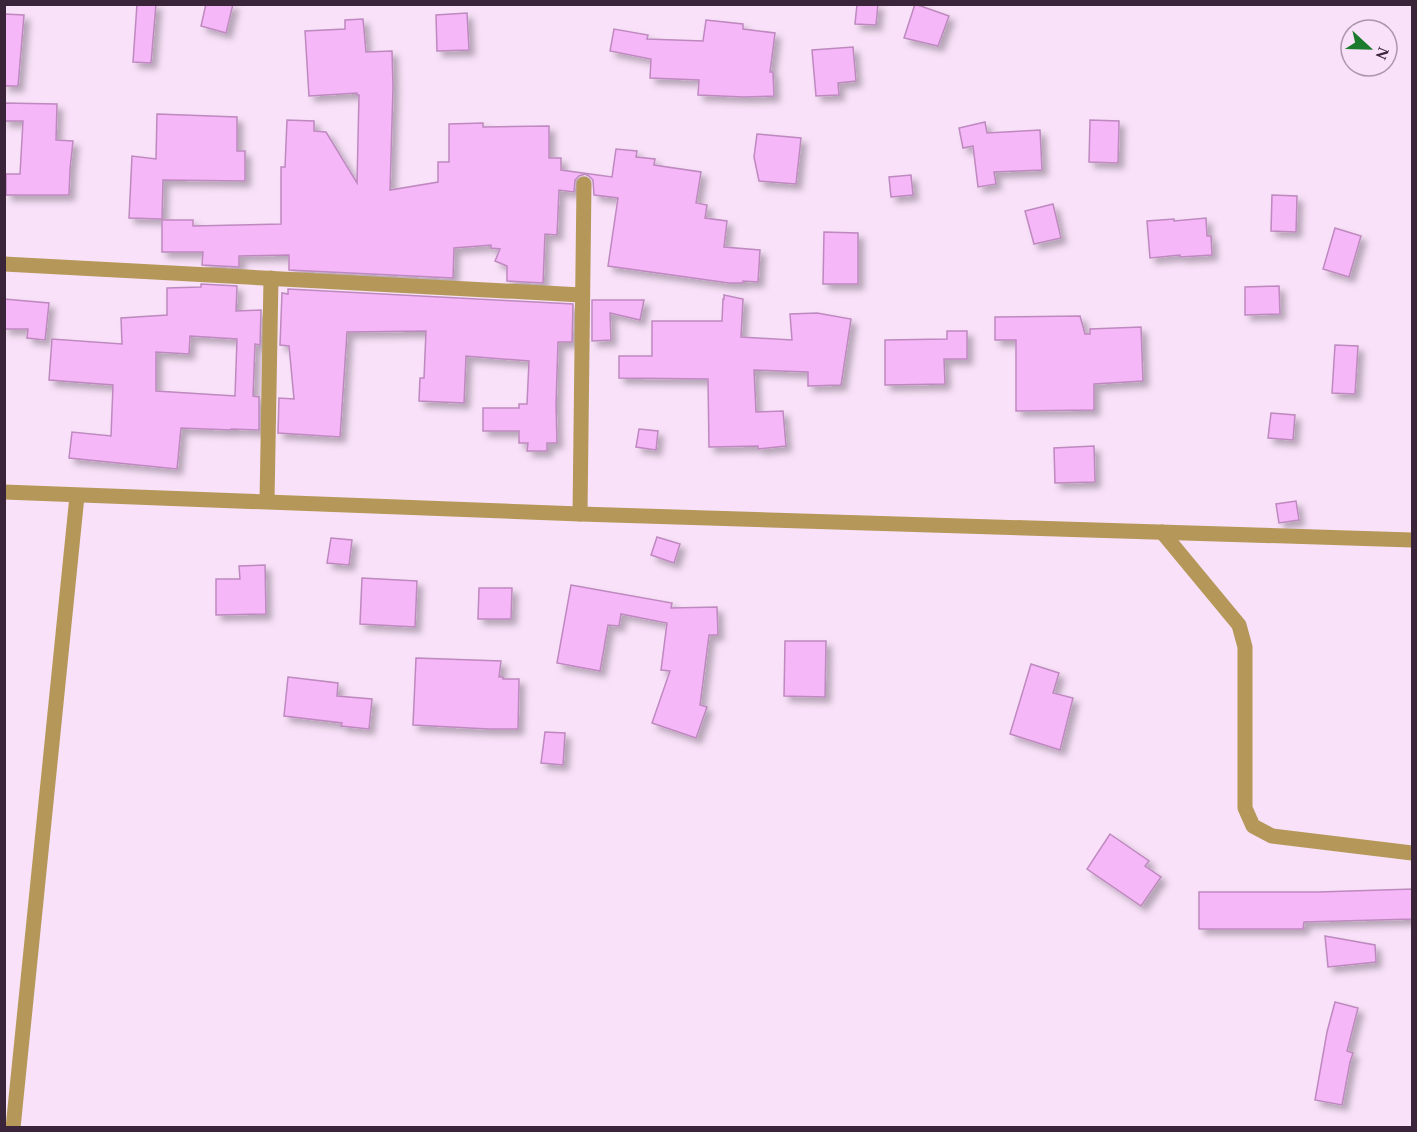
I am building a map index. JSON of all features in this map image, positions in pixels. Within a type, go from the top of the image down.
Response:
[{"type":"street","points":[[580,514],[584,184]]},
{"type":"street","points":[[4,264],[582,295]]},
{"type":"street","points":[[267,501],[270,278]]},
{"type":"street","points":[[4,492],[580,514],[1413,540]]},
{"type":"street","points":[[13,1128],[77,496]]},
{"type":"street","points":[[1162,532],[1239,625],[1245,647],[1245,808],[1253,826],[1272,836],[1413,853]]},
{"type":"building","points":[[137,4],[156,4],[151,63],[133,62]]},
{"type":"building","points":[[206,4],[233,4],[226,33],[201,26]]},
{"type":"building","points":[[857,4],[878,4],[876,25],[855,24]]},
{"type":"building","points":[[915,4],[949,16],[938,46],[904,38]]},
{"type":"building","points":[[467,13],[469,50],[437,51],[436,15]]},
{"type":"building","points":[[4,14],[24,15],[18,86],[4,86]]},
{"type":"building","points":[[363,19],[366,52],[392,51],[390,190],[438,182],[438,162],[449,162],[449,124],[483,123],[483,127],[549,126],[549,158],[561,158],[561,170],[612,177],[616,149],[637,151],[636,157],[655,159],[654,165],[701,172],[696,203],[707,205],[705,218],[727,221],[724,247],[760,250],[758,282],[729,283],[608,266],[618,198],[594,195],[593,180],[585,174],[575,180],[574,192],[559,190],[557,235],[545,234],[543,283],[507,281],[507,266],[495,261],[500,249],[491,248],[491,245],[454,248],[453,278],[289,270],[289,255],[239,256],[239,267],[202,265],[203,252],[162,252],[162,220],[193,220],[193,226],[281,224],[281,167],[285,167],[287,120],[314,121],[314,131],[326,132],[357,183],[359,95],[357,93],[309,96],[305,31],[345,29],[345,20]]},
{"type":"building","points":[[706,20],[743,24],[743,29],[775,33],[770,72],[773,72],[774,96],[698,95],[699,80],[650,78],[651,59],[610,51],[614,29],[648,35],[647,39],[703,41]]},
{"type":"building","points":[[853,47],[856,81],[838,83],[839,95],[816,96],[812,50]]},
{"type":"building","points":[[4,103],[57,104],[56,140],[73,141],[69,195],[6,195],[6,174],[20,174],[23,121],[4,121]]},
{"type":"building","points":[[157,114],[237,117],[237,151],[245,151],[245,181],[163,180],[162,219],[129,218],[132,156],[156,159]]},
{"type":"building","points":[[1090,120],[1119,121],[1118,163],[1089,162]]},
{"type":"building","points":[[985,122],[987,133],[1040,130],[1042,170],[994,172],[996,184],[978,187],[973,146],[963,148],[959,128]]},
{"type":"building","points":[[757,134],[801,138],[796,184],[759,181],[754,157]]},
{"type":"building","points":[[911,175],[913,195],[891,197],[889,177]]},
{"type":"building","points":[[1272,195],[1297,196],[1296,232],[1271,231]]},
{"type":"building","points":[[1053,204],[1061,238],[1034,244],[1025,211]]},
{"type":"building","points":[[1206,218],[1207,236],[1211,236],[1212,255],[1150,258],[1147,221]]},
{"type":"building","points":[[1335,228],[1361,236],[1349,277],[1323,269]]},
{"type":"building","points":[[824,232],[858,233],[858,284],[823,284]]},
{"type":"building","points":[[201,284],[237,286],[236,311],[261,310],[260,345],[255,344],[253,396],[259,397],[259,430],[181,428],[177,469],[69,458],[72,432],[111,436],[113,385],[49,380],[52,339],[122,344],[121,318],[167,315],[167,288],[201,287]],"holes":[[[190,336],[237,339],[235,396],[156,391],[156,352],[189,354]]]},
{"type":"building","points":[[1279,286],[1280,314],[1245,315],[1245,287]]},
{"type":"building","points":[[288,289],[573,304],[572,342],[558,342],[557,443],[547,443],[547,451],[527,451],[528,443],[519,443],[519,431],[483,431],[483,408],[519,408],[519,404],[527,404],[529,361],[466,356],[464,403],[419,401],[420,378],[424,378],[426,331],[347,332],[340,437],[278,433],[279,398],[294,399],[289,346],[280,345],[282,293],[288,294]]},
{"type":"building","points":[[724,295],[743,299],[741,337],[792,340],[790,314],[817,313],[851,319],[841,385],[808,386],[808,372],[754,370],[756,412],[783,411],[786,446],[758,449],[758,446],[709,447],[708,379],[619,378],[619,356],[652,356],[652,321],[722,321]]},
{"type":"building","points":[[4,299],[49,303],[45,340],[27,338],[28,329],[4,329]]},
{"type":"building","points":[[592,300],[644,300],[640,320],[610,313],[611,340],[592,341]]},
{"type":"building","points":[[1080,316],[1085,334],[1090,334],[1090,329],[1141,327],[1143,381],[1094,384],[1094,410],[1016,411],[1016,340],[995,340],[995,317]]},
{"type":"building","points":[[947,331],[967,331],[967,359],[944,359],[945,384],[885,385],[885,340],[947,339]]},
{"type":"building","points":[[1335,345],[1358,346],[1355,394],[1332,393]]},
{"type":"building","points":[[1271,413],[1295,415],[1293,440],[1268,438]]},
{"type":"building","points":[[639,429],[658,431],[656,450],[636,447]]},
{"type":"building","points":[[1094,446],[1095,482],[1055,483],[1054,448]]},
{"type":"building","points":[[1296,501],[1299,520],[1279,523],[1276,504]]},
{"type":"building","points":[[657,537],[680,544],[674,563],[651,555]]},
{"type":"building","points":[[331,538],[352,540],[349,565],[327,563]]},
{"type":"building","points":[[265,565],[266,614],[216,615],[216,579],[240,579],[239,566]]},
{"type":"building","points":[[362,578],[417,581],[415,627],[360,624]]},
{"type":"building","points":[[571,585],[672,603],[671,608],[717,607],[718,635],[709,635],[700,705],[707,707],[696,738],[652,723],[670,671],[661,670],[667,623],[621,614],[619,626],[608,625],[600,671],[557,663]]},
{"type":"building","points":[[479,588],[512,588],[511,619],[478,619]]},
{"type":"building","points":[[785,641],[826,641],[825,697],[784,696]]},
{"type":"building","points":[[416,658],[501,661],[499,677],[519,679],[518,729],[413,725]]},
{"type":"building","points":[[1031,664],[1059,673],[1053,693],[1073,698],[1060,750],[1010,734]]},
{"type":"building","points":[[288,677],[338,683],[337,696],[372,699],[369,729],[341,726],[342,723],[284,716]]},
{"type":"building","points":[[545,732],[565,733],[563,765],[541,763]]},
{"type":"building","points":[[1110,834],[1149,861],[1145,866],[1161,877],[1141,906],[1087,869]]},
{"type":"building","points":[[1413,889],[1413,919],[1304,922],[1303,929],[1199,929],[1199,892]]},
{"type":"building","points":[[1325,936],[1375,945],[1376,962],[1328,967]]},
{"type":"building","points":[[1335,1002],[1358,1008],[1347,1051],[1353,1053],[1342,1105],[1315,1100],[1327,1032]]}]
